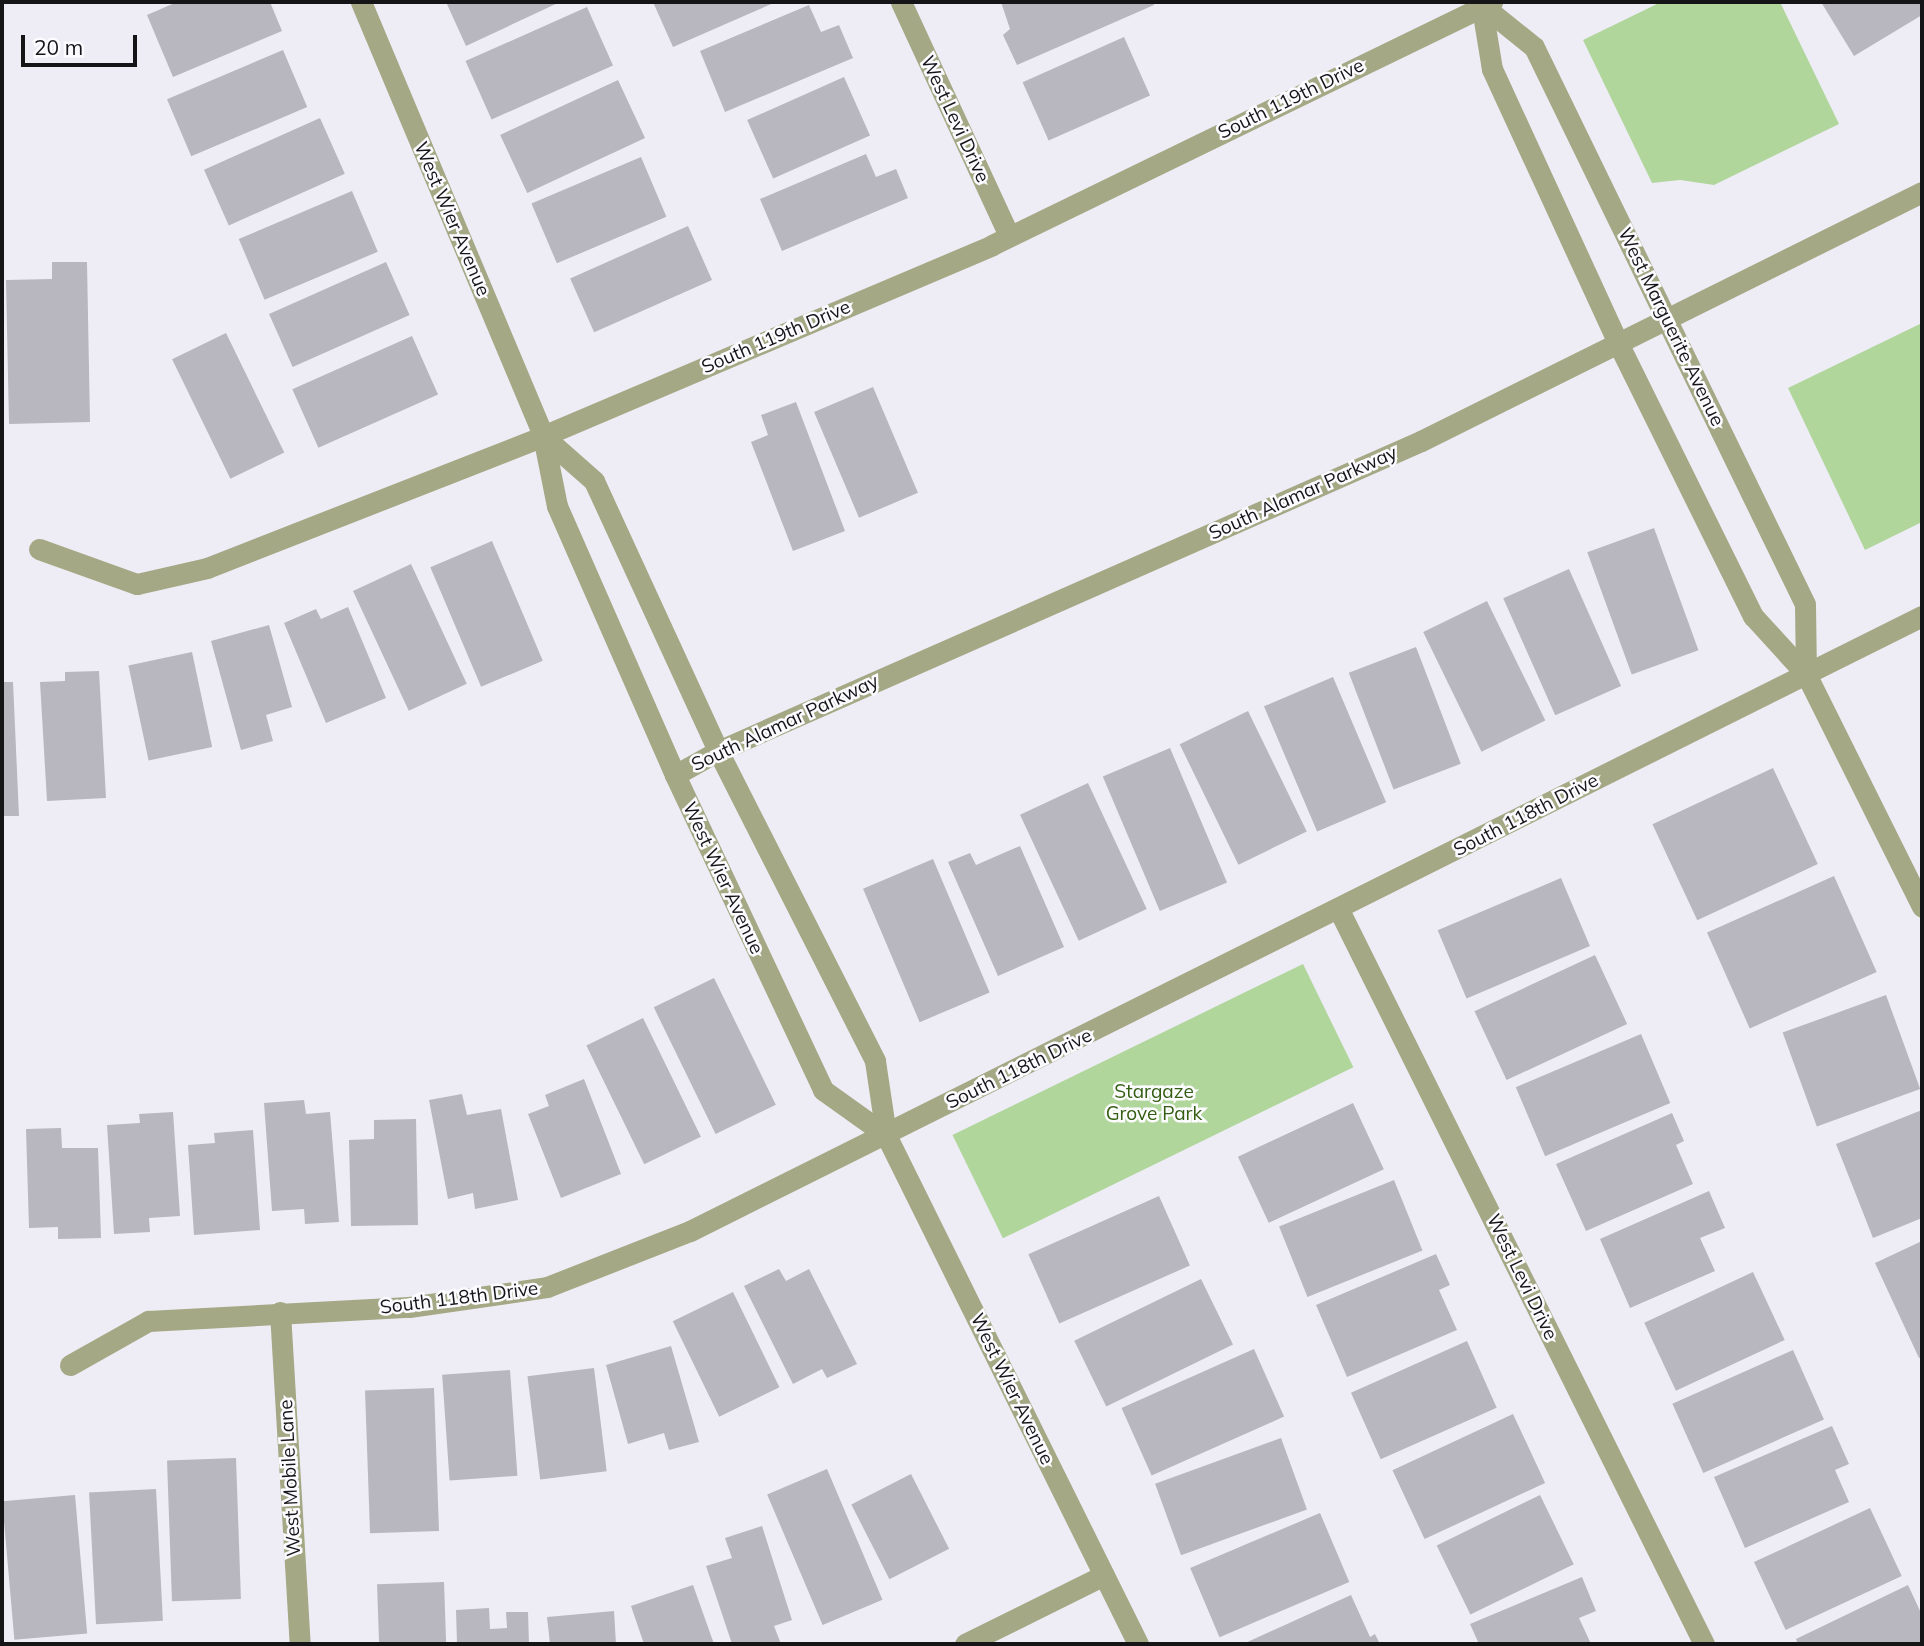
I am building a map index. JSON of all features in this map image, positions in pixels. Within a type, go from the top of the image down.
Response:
[{"type":"street","name":"West Wier Avenue","points":[[362,2],[543,436],[557,506],[675,775],[823,1090],[886,1135]]},
{"type":"street","name":"West Levi Drive","points":[[901,2],[1009,236]]},
{"type":"street","name":"South 119th Drive","points":[[39,549],[136,584],[207,568],[543,436],[1009,236],[1485,3]]},
{"type":"street","name":"West Marguerite Avenue","points":[[1485,3],[1534,47],[1805,604],[1806,674]]},
{"type":"street","name":"West Marguerite Avenue","points":[[1485,3],[1492,69],[1618,343],[1753,616],[1806,674],[1922,907]]},
{"type":"street","name":"South Alamar Parkway","points":[[675,775],[718,751],[1421,441],[1922,192]]},
{"type":"street","name":"West Wier Avenue","points":[[543,436],[594,481],[718,751],[875,1061],[886,1135],[1138,1644]]},
{"type":"street","name":"South 118th Drive","points":[[70,1365],[148,1321],[410,1307],[547,1287],[690,1231],[1339,910],[1922,616]]},
{"type":"street","name":"West Levi Drive","points":[[1339,910],[1704,1644]]},
{"type":"street","name":"West Mobile Lane","points":[[280,1312],[300,1644]]},
{"type":"street","points":[[965,1644],[1104,1576]]},
{"type":"green space","points":[[1661,2],[1780,2],[1839,124],[1714,185],[1680,180],[1652,183],[1583,40]]},
{"type":"green space","points":[[1922,323],[1922,522],[1865,550],[1788,388]]},
{"type":"green space","name":"Stargaze Grove Park","points":[[1303,964],[1353,1067],[1003,1238],[952,1135]]},
{"type":"building","points":[[177,2],[270,2],[282,31],[173,77],[147,15]]},
{"type":"building","points":[[446,2],[560,2],[466,46]]},
{"type":"building","points":[[653,2],[776,2],[673,47]]},
{"type":"building","points":[[1001,2],[1153,2],[1154,5],[1017,65],[1003,35],[1010,29]]},
{"type":"building","points":[[1821,2],[1921,2],[1922,15],[1854,56]]},
{"type":"building","points":[[809,5],[821,32],[839,25],[853,58],[725,112],[700,51]]},
{"type":"building","points":[[587,7],[613,65],[492,120],[465,61]]},
{"type":"building","points":[[1124,37],[1150,95],[1049,141],[1023,82]]},
{"type":"building","points":[[283,50],[307,107],[191,156],[167,99]]},
{"type":"building","points":[[844,77],[870,135],[773,179],[747,120]]},
{"type":"building","points":[[618,80],[645,138],[527,193],[500,135]]},
{"type":"building","points":[[320,118],[345,174],[229,225],[204,170]]},
{"type":"building","points":[[866,154],[876,177],[896,169],[908,198],[782,251],[760,199]]},
{"type":"building","points":[[641,157],[666,217],[557,263],[531,203]]},
{"type":"building","points":[[352,191],[378,252],[265,300],[239,239]]},
{"type":"building","points":[[688,226],[712,280],[594,332],[570,278]]},
{"type":"building","points":[[52,262],[87,262],[90,422],[9,424],[6,280],[52,279]]},
{"type":"building","points":[[386,262],[410,315],[293,367],[269,314]]},
{"type":"building","points":[[226,333],[284,453],[230,479],[172,359]]},
{"type":"building","points":[[412,336],[438,394],[318,448],[292,389]]},
{"type":"building","points":[[873,387],[918,493],[859,518],[814,412]]},
{"type":"building","points":[[796,402],[845,531],[793,551],[751,442],[768,435],[761,415]]},
{"type":"building","points":[[1654,528],[1698,650],[1632,674],[1587,552]]},
{"type":"building","points":[[492,541],[543,661],[481,687],[430,567]]},
{"type":"building","points":[[411,564],[467,684],[409,711],[353,591]]},
{"type":"building","points":[[1569,569],[1621,686],[1555,715],[1503,598]]},
{"type":"building","points":[[1487,601],[1545,721],[1481,752],[1423,632]]},
{"type":"building","points":[[348,607],[386,698],[326,723],[284,623],[316,609],[321,619]]},
{"type":"building","points":[[269,625],[292,707],[266,715],[273,741],[241,750],[211,641]]},
{"type":"building","points":[[1416,647],[1461,764],[1394,790],[1349,673]]},
{"type":"building","points":[[192,652],[212,747],[149,760],[128,666]]},
{"type":"building","points":[[99,671],[106,798],[47,801],[40,682],[65,681],[65,672]]},
{"type":"building","points":[[1333,677],[1386,802],[1317,831],[1264,706]]},
{"type":"building","points":[[2,682],[13,682],[19,816],[2,816]]},
{"type":"building","points":[[1248,711],[1307,831],[1238,865],[1180,744]]},
{"type":"building","points":[[1170,748],[1227,882],[1160,911],[1103,777]]},
{"type":"building","points":[[1773,768],[1818,864],[1697,920],[1652,824]]},
{"type":"building","points":[[1088,783],[1147,909],[1079,941],[1020,815]]},
{"type":"building","points":[[1020,846],[1064,947],[998,976],[948,862],[970,853],[976,865]]},
{"type":"building","points":[[933,859],[990,992],[920,1022],[863,889]]},
{"type":"building","points":[[1834,876],[1877,972],[1750,1028],[1707,933]]},
{"type":"building","points":[[1561,878],[1590,946],[1467,998],[1438,930]]},
{"type":"building","points":[[1595,955],[1627,1024],[1507,1080],[1474,1011]]},
{"type":"building","points":[[714,978],[776,1105],[716,1134],[654,1007]]},
{"type":"building","points":[[1886,995],[1920,1089],[1817,1127],[1783,1033]]},
{"type":"building","points":[[643,1018],[701,1137],[644,1164],[586,1046]]},
{"type":"building","points":[[1641,1034],[1670,1103],[1545,1156],[1516,1087]]},
{"type":"building","points":[[584,1079],[621,1174],[561,1198],[528,1114],[549,1106],[545,1095]]},
{"type":"building","points":[[462,1094],[467,1115],[501,1109],[518,1200],[475,1209],[473,1193],[448,1199],[429,1100]]},
{"type":"building","points":[[304,1100],[306,1114],[330,1112],[339,1222],[305,1224],[304,1209],[272,1211],[264,1103]]},
{"type":"building","points":[[1353,1103],[1384,1169],[1269,1223],[1238,1157]]},
{"type":"building","points":[[1922,1110],[1922,1218],[1873,1238],[1836,1144]]},
{"type":"building","points":[[173,1112],[180,1216],[149,1218],[150,1232],[114,1234],[107,1125],[140,1123],[139,1114]]},
{"type":"building","points":[[1672,1113],[1684,1141],[1676,1145],[1693,1184],[1586,1231],[1556,1164]]},
{"type":"building","points":[[416,1119],[418,1225],[351,1226],[349,1140],[374,1139],[374,1120]]},
{"type":"building","points":[[61,1128],[62,1148],[98,1148],[101,1238],[58,1239],[58,1227],[29,1228],[26,1129]]},
{"type":"building","points":[[253,1130],[260,1230],[194,1235],[188,1145],[215,1143],[214,1133]]},
{"type":"building","points":[[1394,1180],[1422,1250],[1307,1297],[1279,1226]]},
{"type":"building","points":[[1709,1191],[1725,1228],[1700,1238],[1715,1271],[1630,1308],[1600,1239]]},
{"type":"building","points":[[1159,1196],[1190,1265],[1059,1324],[1028,1254]]},
{"type":"building","points":[[1922,1241],[1922,1357],[1919,1358],[1875,1263]]},
{"type":"building","points":[[1436,1254],[1450,1285],[1439,1290],[1457,1330],[1347,1377],[1316,1305]]},
{"type":"building","points":[[779,1269],[786,1281],[809,1269],[857,1364],[827,1378],[822,1369],[793,1384],[744,1286]]},
{"type":"building","points":[[1753,1272],[1785,1340],[1676,1391],[1644,1323]]},
{"type":"building","points":[[1201,1279],[1233,1345],[1106,1406],[1074,1341]]},
{"type":"building","points":[[733,1292],[779,1387],[719,1417],[673,1321]]},
{"type":"building","points":[[1467,1341],[1497,1408],[1381,1459],[1351,1393]]},
{"type":"building","points":[[671,1346],[699,1442],[669,1450],[664,1433],[628,1444],[606,1365]]},
{"type":"building","points":[[1254,1349],[1284,1417],[1152,1476],[1122,1408]]},
{"type":"building","points":[[1793,1350],[1824,1419],[1703,1473],[1672,1404]]},
{"type":"building","points":[[594,1368],[607,1471],[540,1479],[527,1376]]},
{"type":"building","points":[[510,1370],[517,1476],[450,1480],[442,1375]]},
{"type":"building","points":[[434,1388],[439,1531],[370,1533],[365,1390]]},
{"type":"building","points":[[1513,1414],[1545,1483],[1425,1539],[1392,1470]]},
{"type":"building","points":[[1832,1426],[1849,1464],[1835,1470],[1849,1502],[1745,1548],[1714,1477]]},
{"type":"building","points":[[1281,1438],[1307,1509],[1181,1555],[1155,1484]]},
{"type":"building","points":[[236,1458],[241,1599],[172,1601],[167,1460]]},
{"type":"building","points":[[827,1469],[882,1600],[823,1625],[767,1494]]},
{"type":"building","points":[[911,1474],[949,1549],[889,1579],[851,1504]]},
{"type":"building","points":[[156,1489],[163,1621],[96,1624],[89,1493]]},
{"type":"building","points":[[75,1495],[87,1633],[14,1640],[2,1501]]},
{"type":"building","points":[[1540,1495],[1574,1564],[1470,1615],[1437,1545]]},
{"type":"building","points":[[1870,1508],[1902,1576],[1786,1630],[1754,1562]]},
{"type":"building","points":[[1320,1513],[1349,1582],[1220,1637],[1190,1568]]},
{"type":"building","points":[[762,1526],[792,1620],[774,1626],[781,1644],[732,1644],[706,1566],[732,1558],[725,1538]]},
{"type":"building","points":[[1582,1577],[1596,1611],[1579,1618],[1591,1644],[1479,1644],[1470,1624]]},
{"type":"building","points":[[444,1582],[446,1644],[379,1644],[377,1584]]},
{"type":"building","points":[[693,1585],[714,1644],[644,1644],[631,1606]]},
{"type":"building","points":[[1908,1585],[1922,1615],[1922,1644],[1798,1644],[1796,1639]]},
{"type":"building","points":[[1351,1595],[1370,1637],[1375,1634],[1380,1644],[1243,1644]]},
{"type":"building","points":[[489,1608],[490,1629],[507,1628],[506,1612],[528,1612],[529,1644],[457,1644],[456,1610]]},
{"type":"building","points":[[614,1611],[616,1644],[550,1644],[547,1617]]}]
